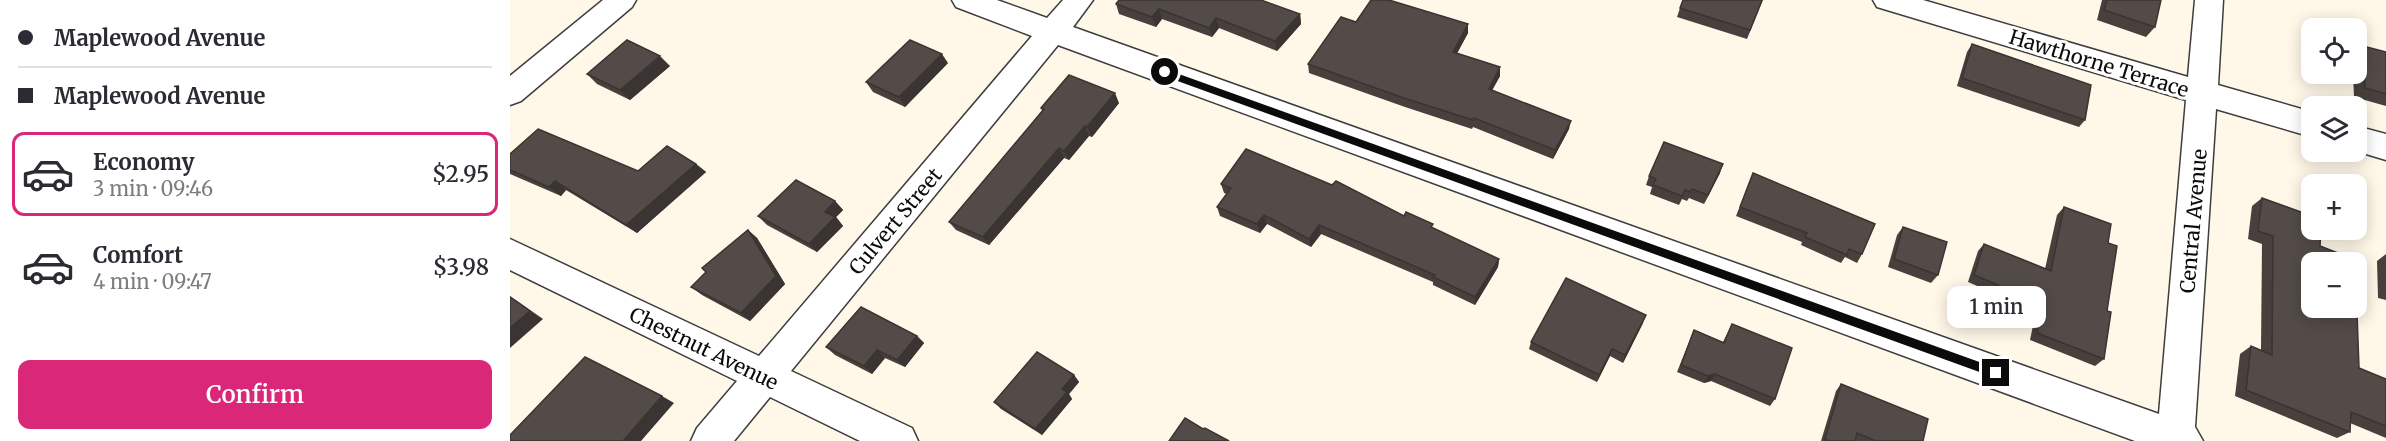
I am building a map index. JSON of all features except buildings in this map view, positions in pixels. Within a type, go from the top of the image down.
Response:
[{"type":"street","points":[[510,93],[622,0]]},
{"type":"street","points":[[966,0],[2178,440]]},
{"type":"street","name":"Culvert Street","points":[[710,441],[1079,0]]},
{"type":"street","name":"Hawthorne Terrace","points":[[1887,0],[2301,122]]},
{"type":"street","name":"Central Avenue","points":[[2178,440],[2210,0]]},
{"type":"street","points":[[2367,141],[2386,147]]},
{"type":"street","name":"Chestnut Avenue","points":[[510,254],[899,441]]},
{"type":"route","points":[[1165,72],[1996,373]]}]
